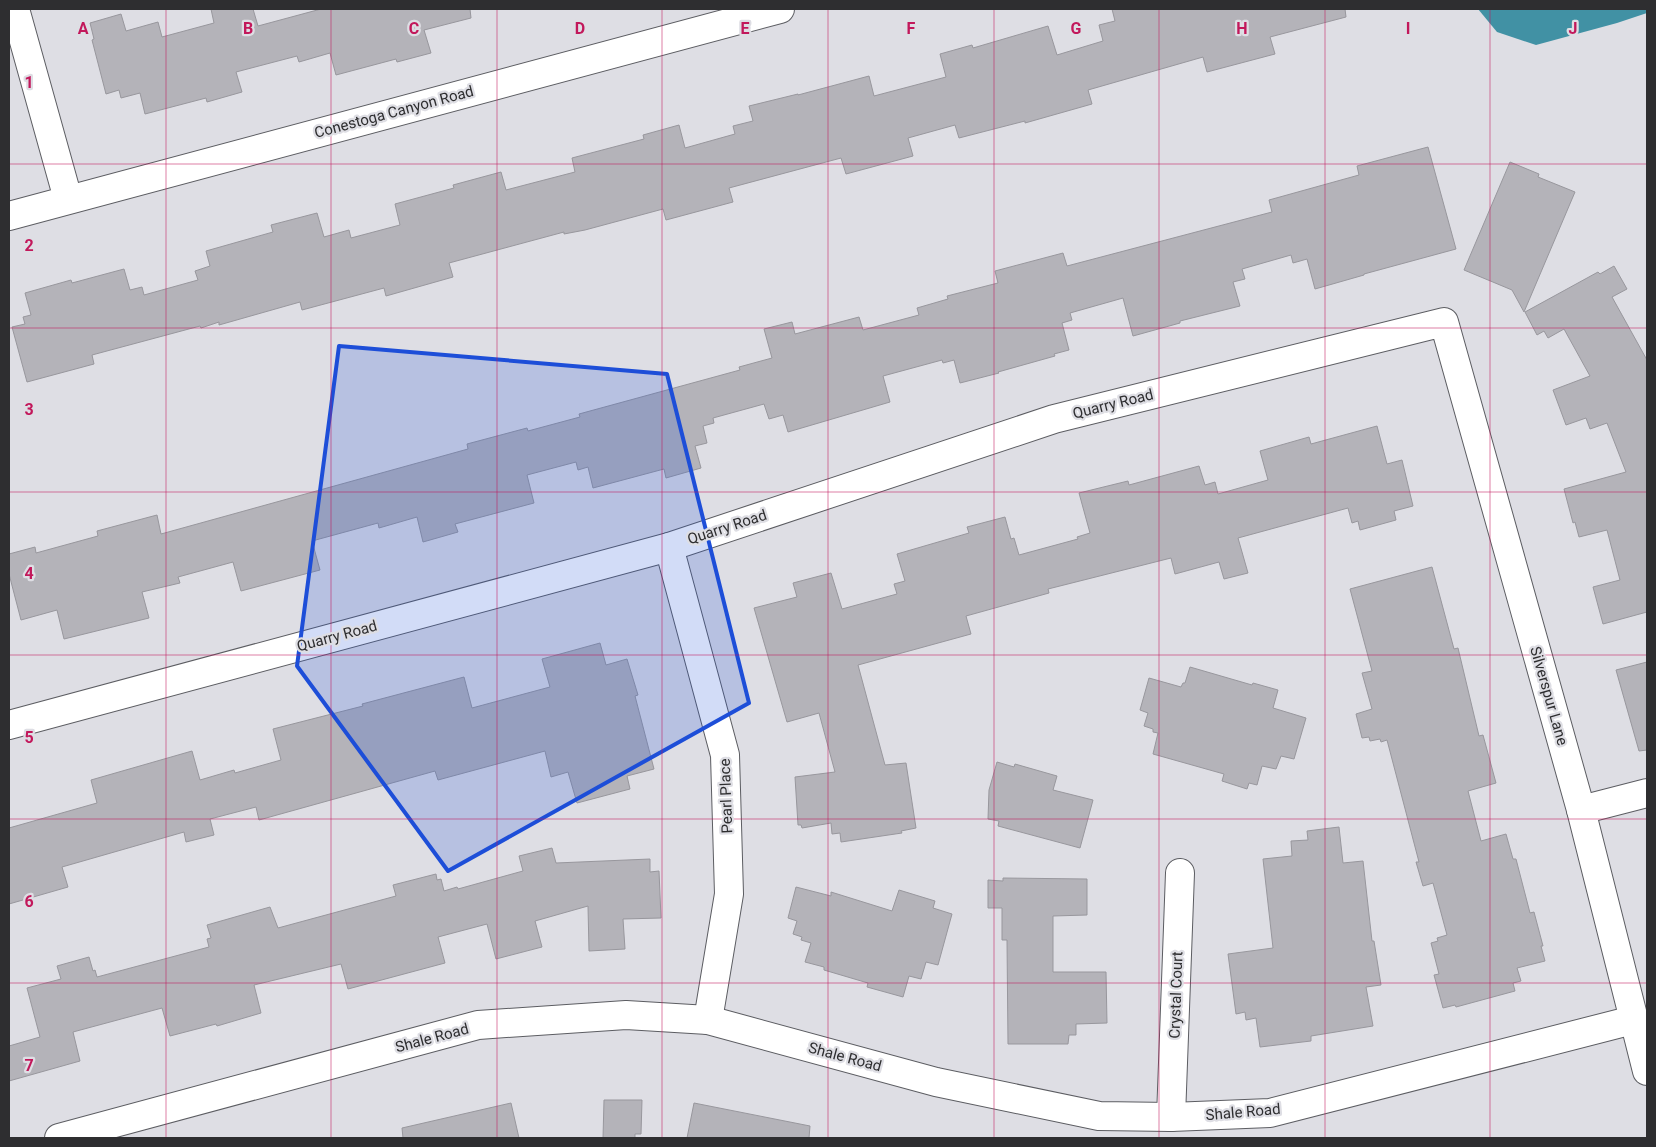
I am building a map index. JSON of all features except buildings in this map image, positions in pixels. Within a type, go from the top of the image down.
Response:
[{"type":"street","points":[[15,9],[68,199]]},
{"type":"street","name":"Conestoga Canyon Road","points":[[9,216],[780,9]]},
{"type":"street","name":"Quarry Road","points":[[9,725],[669,547],[1054,419],[1444,322]]},
{"type":"street","name":"Silverspur Lane","points":[[1444,322],[1581,810],[1647,1072]]},
{"type":"street","name":"Pearl Place","points":[[669,547],[725,755],[729,894],[708,1020]]},
{"type":"street","points":[[1581,810],[1647,793]]},
{"type":"street","name":"Crystal Court","points":[[1172,1117],[1180,873]]},
{"type":"street","name":"Shale Road","points":[[59,1138],[478,1025],[626,1015],[708,1020],[936,1082],[1060,1108],[1099,1116],[1172,1117],[1270,1113],[1633,1020]]},
{"type":"highlighted area","points":[[339,346],[667,374],[749,703],[448,871],[297,666]]},
{"type":"water","points":[[1478,9],[1647,9],[1647,13],[1536,45],[1497,32]]}]
